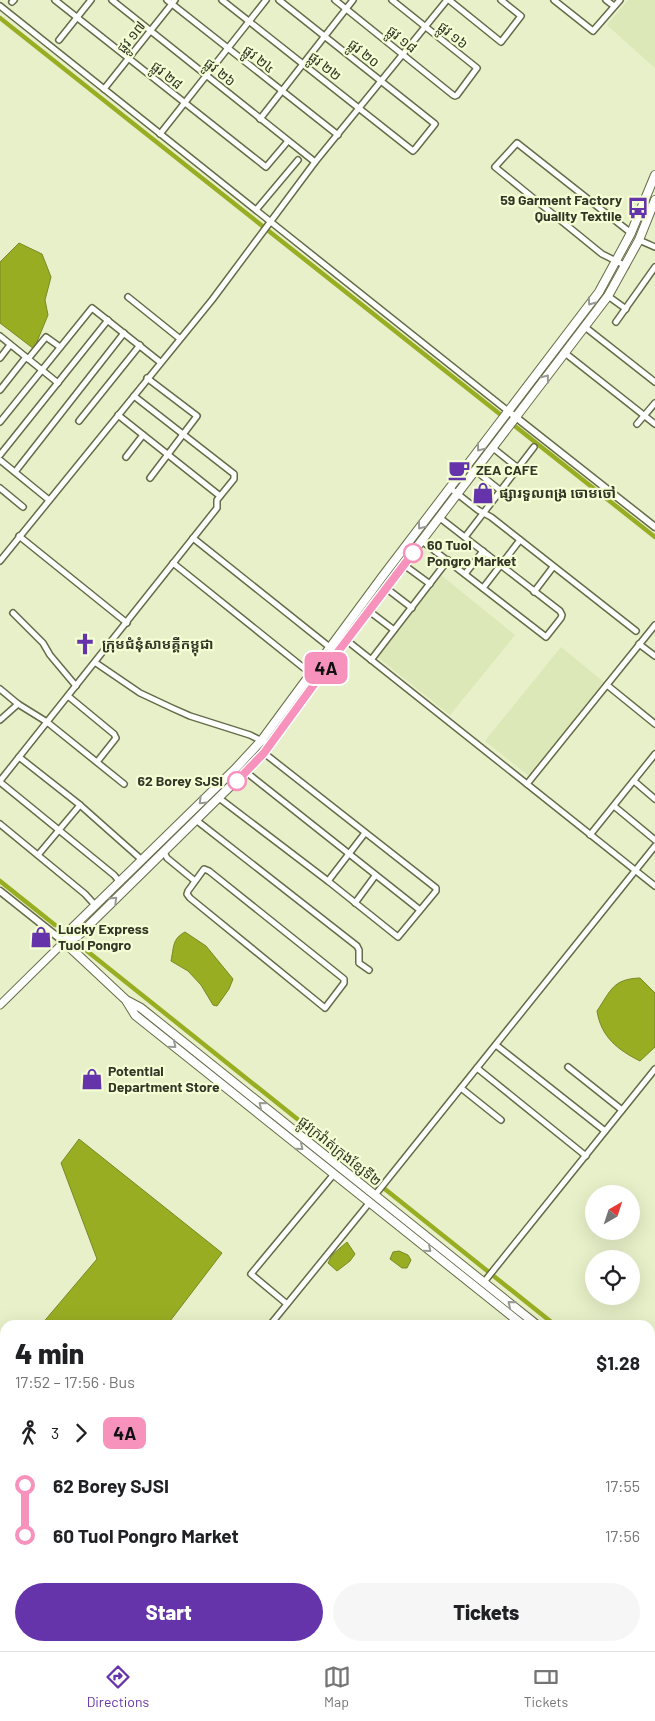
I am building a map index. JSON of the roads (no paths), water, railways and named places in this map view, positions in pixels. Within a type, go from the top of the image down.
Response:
[{"type":"main road","points":[[0,1005],[64,942],[71,929],[236,768],[261,741],[338,634],[594,299],[631,233],[652,190],[655,175]]},
{"type":"main road","points":[[64,942],[78,936],[264,753],[346,640],[608,296],[639,240],[655,200]]},
{"type":"main road","name":"ផ្លូវក្រវ៉ាត់ក្រុងខ្សែទី២","points":[[64,942],[126,1000],[141,1008],[377,1193],[531,1320]]},
{"type":"main road","name":"ផ្លូវក្រវ៉ាត់ក្រុងខ្សែទី២","points":[[126,1000],[135,1015],[334,1174],[377,1193],[479,1290],[517,1320]]},
{"type":"main road","points":[[479,1290],[485,1281]]},
{"type":"street","name":"ផ្លូវ ២៨","points":[[55,0],[266,168],[288,141]]},
{"type":"street","points":[[60,40],[91,0]]},
{"type":"street","name":"ផ្លូវ ២៦","points":[[112,0],[315,162]]},
{"type":"street","name":"ផ្លូវ ២៤","points":[[167,0],[173,2],[338,135]]},
{"type":"street","name":"ផ្លូវ ២២","points":[[222,0],[414,151]]},
{"type":"street","points":[[160,134],[266,0]]},
{"type":"street","name":"ផ្លូវ ២០","points":[[279,0],[435,124],[414,151]]},
{"type":"street","name":"ផ្លូវ ១៨","points":[[335,0],[455,96]]},
{"type":"street","points":[[260,119],[353,0]]},
{"type":"street","name":"ផ្លូវ ១៦","points":[[392,0],[477,68],[455,96]]},
{"type":"street","points":[[0,561],[179,338],[212,300],[315,162],[448,0],[501,42],[521,16],[501,0]]},
{"type":"street","points":[[554,0],[593,30],[620,0]]},
{"type":"street","points":[[606,0],[614,6]]},
{"type":"street","name":"ផ្លូវ ១៧","points":[[104,89],[173,2]]},
{"type":"street","points":[[0,6],[256,210],[505,415],[655,527]]},
{"type":"street","points":[[626,266],[602,254],[495,168],[517,143],[631,233]]},
{"type":"street","points":[[256,210],[298,160]]},
{"type":"street","points":[[639,240],[655,247]]},
{"type":"street","points":[[616,322],[655,268]]},
{"type":"street","points":[[608,296],[626,309]]},
{"type":"street","points":[[128,297],[179,338]]},
{"type":"street","points":[[0,422],[92,308],[160,362]]},
{"type":"street","points":[[0,455],[108,320]]},
{"type":"street","points":[[585,327],[655,382]]},
{"type":"street","points":[[14,472],[124,333]]},
{"type":"street","points":[[0,336],[58,382]]},
{"type":"street","points":[[0,390],[46,337],[60,347]]},
{"type":"street","points":[[0,358],[10,345]]},
{"type":"street","points":[[79,421],[140,345]]},
{"type":"street","points":[[565,353],[655,424]]},
{"type":"street","points":[[147,378],[198,416],[150,478]]},
{"type":"street","points":[[119,882],[114,875],[0,782],[217,508],[217,500],[234,479],[234,474],[134,396]]},
{"type":"street","points":[[638,424],[655,403]]},
{"type":"street","points":[[118,415],[220,496]]},
{"type":"street","points":[[126,457],[143,435]]},
{"type":"street","points":[[465,537],[534,447]]},
{"type":"street","points":[[493,448],[518,468]]},
{"type":"street","points":[[1,463],[48,500]]},
{"type":"street","points":[[476,471],[501,491]]},
{"type":"street","points":[[450,488],[636,631]]},
{"type":"street","points":[[0,497],[2,490],[23,507]]},
{"type":"street","points":[[422,541],[546,637],[562,616],[560,611],[440,518]]},
{"type":"street","points":[[20,536],[127,622]]},
{"type":"street","points":[[193,538],[337,653]]},
{"type":"street","points":[[483,588],[520,540]]},
{"type":"street","points":[[465,574],[482,551]]},
{"type":"street","points":[[371,660],[448,560]]},
{"type":"street","points":[[173,563],[310,673]]},
{"type":"street","points":[[404,565],[430,584]]},
{"type":"street","points":[[534,592],[553,567]]},
{"type":"street","points":[[386,588],[412,608]]},
{"type":"street","points":[[369,611],[394,630]]},
{"type":"street","points":[[13,613],[43,643],[50,655],[76,686]]},
{"type":"street","points":[[527,784],[655,625]]},
{"type":"street","points":[[338,634],[655,886]]},
{"type":"street","points":[[639,644],[655,656]]},
{"type":"street","points":[[96,663],[140,693],[190,716],[250,735],[270,745]]},
{"type":"street","points":[[607,685],[655,724]]},
{"type":"street","points":[[0,689],[18,704],[47,722],[124,784]]},
{"type":"street","points":[[68,696],[114,734],[116,738],[97,762]]},
{"type":"street","points":[[0,720],[18,704]]},
{"type":"street","points":[[219,798],[398,937],[436,888],[264,753]]},
{"type":"street","points":[[20,756],[80,804],[142,860]]},
{"type":"street","points":[[590,835],[654,756]]},
{"type":"street","points":[[246,772],[420,910]]},
{"type":"street","points":[[634,781],[655,799]]},
{"type":"street","points":[[38,856],[80,804]]},
{"type":"street","points":[[614,806],[655,840]]},
{"type":"street","points":[[196,820],[357,946],[359,950],[359,963],[369,970]]},
{"type":"street","points":[[0,824],[95,905]]},
{"type":"street","points":[[328,881],[365,833]]},
{"type":"street","points":[[274,1320],[655,846]]},
{"type":"street","points":[[164,852],[167,858],[195,881]]},
{"type":"street","points":[[204,869],[207,869],[341,977],[344,983],[328,1005],[325,1008],[322,1006],[190,898],[187,894],[188,890],[195,881],[204,869]]},
{"type":"street","points":[[355,903],[375,876]]},
{"type":"street","points":[[0,891],[64,942]]},
{"type":"street","points":[[496,1045],[605,1132]]},
{"type":"street","points":[[568,1067],[622,1110]]},
{"type":"street","points":[[477,1068],[586,1156]]},
{"type":"street","points":[[485,1281],[655,1068]]},
{"type":"street","points":[[649,1076],[655,1080]]},
{"type":"street","points":[[461,1088],[501,1120]]},
{"type":"street","points":[[287,1304],[251,1274],[334,1174]]},
{"type":"waterway","points":[[0,18],[655,537]]},
{"type":"waterway","points":[[0,881],[55,925]]},
{"type":"waterway","points":[[87,951],[549,1320]]},
{"type":"place","name":"59 Garment Factory Quality Textile","points":[[638,208]]},
{"type":"place","name":"ZEA CAFE","points":[[459,470]]},
{"type":"place","name":"ផ្សារទួលពង្រ ចោមចៅ","points":[[483,493]]},
{"type":"place","name":"60 Tuol Pongro Market","points":[[413,553]]},
{"type":"place","name":"ក្រុមជំនុំសាមគ្គីកម្ពុជា","points":[[85,644]]},
{"type":"place","name":"62 Borey SJSI","points":[[237,781]]},
{"type":"place","name":"Lucky Express Tuol Pongro","points":[[41,937]]},
{"type":"place","name":"Potential Department Store","points":[[92,1079]]}]
